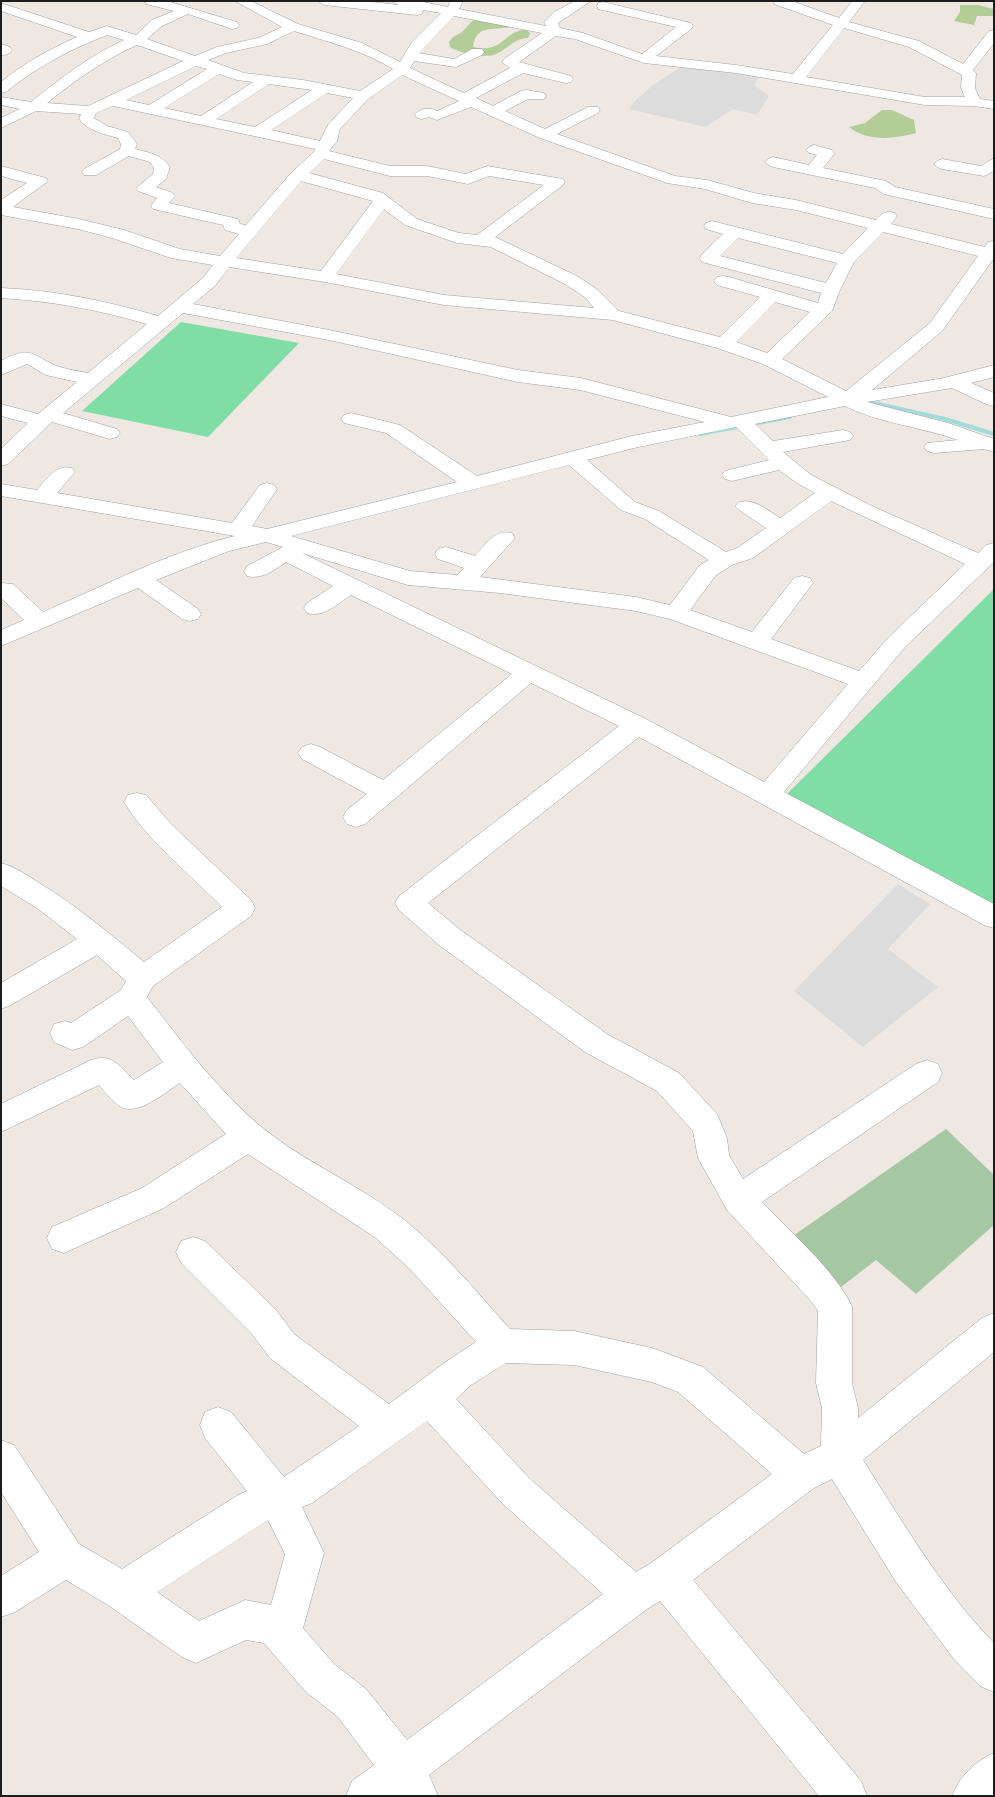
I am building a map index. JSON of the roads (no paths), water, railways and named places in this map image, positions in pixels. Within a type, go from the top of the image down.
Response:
[{"type":"street","points":[[151,1],[187,10],[232,25]]},
{"type":"street","points":[[240,1],[293,27],[406,63],[456,63],[477,52]]},
{"type":"street","points":[[324,1],[452,9]]},
{"type":"street","points":[[397,1],[452,9],[594,40],[644,59],[736,69],[925,101],[947,108],[974,102],[994,105]]},
{"type":"street","points":[[554,31],[551,22],[585,1]]},
{"type":"street","points":[[779,1],[840,23],[914,44],[969,73],[968,88],[974,102]]},
{"type":"street","points":[[796,80],[859,1]]},
{"type":"street","points":[[215,32],[281,5]]},
{"type":"street","points":[[1,6],[89,37]]},
{"type":"street","points":[[603,6],[686,26],[644,59]]},
{"type":"street","points":[[3,456],[209,282],[250,230],[322,150],[329,141],[333,128],[363,96],[406,63],[417,45],[452,9]]},
{"type":"street","points":[[1,124],[34,107],[80,70],[111,51],[137,40],[154,29],[158,23],[187,10]]},
{"type":"street","points":[[1,102],[34,107],[90,110],[112,102],[197,60],[222,50],[262,41],[293,27]]},
{"type":"street","points":[[1,89],[7,77],[107,30],[172,51],[242,77],[325,88],[363,96]]},
{"type":"street","points":[[554,31],[509,62],[521,68],[566,78]]},
{"type":"street","points":[[965,71],[994,34]]},
{"type":"street","points":[[172,51],[189,44]]},
{"type":"street","points":[[406,63],[467,100],[492,112],[545,135],[673,180],[708,186],[752,198],[877,219],[938,242],[991,250],[936,327],[854,402]]},
{"type":"street","points":[[152,109],[219,68]]},
{"type":"street","points":[[422,115],[429,112],[437,116],[521,68]]},
{"type":"street","points":[[204,120],[266,80]]},
{"type":"street","points":[[258,132],[325,88]]},
{"type":"street","points":[[492,112],[526,94],[539,96]]},
{"type":"street","points":[[112,102],[258,132],[390,171],[427,171],[468,179],[487,170],[556,182],[481,240]]},
{"type":"street","points":[[90,110],[86,119],[102,129],[122,135],[129,144],[127,151],[90,172]]},
{"type":"street","points":[[545,135],[592,110]]},
{"type":"street","points":[[813,170],[827,152],[814,150]]},
{"type":"street","points":[[127,151],[154,159],[162,167],[160,176],[144,188],[167,196],[159,206],[197,208],[232,222],[231,227],[250,230]]},
{"type":"street","points":[[773,162],[813,170],[854,172],[880,184],[890,191],[994,214]]},
{"type":"street","points":[[942,164],[984,171],[994,163]]},
{"type":"street","points":[[1,170],[40,182],[1,209]]},
{"type":"street","points":[[298,175],[376,196],[411,222],[458,238],[495,242],[571,280],[592,294],[613,315]]},
{"type":"street","points":[[325,277],[382,201]]},
{"type":"street","points":[[938,242],[963,208]]},
{"type":"street","points":[[1,209],[79,224],[177,254],[325,277],[444,300],[613,315],[649,323],[724,344],[770,360],[854,402],[992,445]]},
{"type":"street","points":[[770,360],[823,310],[847,260],[877,219]]},
{"type":"street","points":[[712,226],[847,260]]},
{"type":"street","points":[[734,232],[708,258],[832,290]]},
{"type":"street","points":[[38,295],[56,282]]},
{"type":"street","points":[[723,282],[823,310]]},
{"type":"street","points":[[1,292],[38,295],[103,306],[160,322]]},
{"type":"street","points":[[724,344],[771,296]]},
{"type":"street","points":[[179,307],[329,335],[518,376],[581,384],[741,424],[783,463],[804,479],[829,493],[987,556],[897,642],[767,795]]},
{"type":"street","points":[[1,369],[17,360],[30,358],[53,371],[93,380]]},
{"type":"street","points":[[1,639],[139,579],[222,546],[474,484],[578,462],[632,442],[741,424],[854,402],[954,382],[994,371]]},
{"type":"street","points":[[954,382],[993,400]]},
{"type":"street","points":[[1,410],[110,433]]},
{"type":"street","points":[[352,419],[393,429],[474,484]]},
{"type":"street","points":[[768,448],[843,436]]},
{"type":"street","points":[[934,447],[992,445]]},
{"type":"street","points":[[578,462],[628,506],[652,515],[724,560]]},
{"type":"street","points":[[732,475],[783,463]]},
{"type":"street","points":[[42,497],[65,472]]},
{"type":"street","points":[[238,530],[267,488]]},
{"type":"street","points":[[2,491],[266,535],[408,578],[636,604],[676,613],[864,681]]},
{"type":"street","points":[[676,613],[708,570],[724,560],[745,553],[829,493]]},
{"type":"street","points":[[746,506],[782,528]]},
{"type":"street","points":[[266,535],[286,553],[637,725],[994,916]]},
{"type":"street","points":[[462,583],[504,538]]},
{"type":"street","points":[[255,571],[286,553]]},
{"type":"street","points":[[446,554],[478,565]]},
{"type":"street","points":[[139,579],[190,614]]},
{"type":"street","points":[[757,642],[778,611],[802,583]]},
{"type":"street","points":[[315,608],[350,585]]},
{"type":"street","points":[[5,589],[40,622]]},
{"type":"street","points":[[356,817],[528,673]]},
{"type":"street","points":[[637,725],[409,903],[449,936],[596,1043],[668,1082],[706,1124],[711,1138],[714,1158],[738,1200],[823,1290],[834,1307],[834,1383],[840,1408],[839,1456],[910,1568],[968,1645],[994,1672]]},
{"type":"street","points":[[311,753],[385,792]]},
{"type":"street","points":[[65,1033],[72,1038],[241,908],[162,831],[137,802]]},
{"type":"street","points":[[1,873],[47,901],[78,923],[97,941],[137,988],[183,1066],[250,1136],[298,1172],[370,1213],[414,1249],[502,1346]]},
{"type":"street","points":[[1,997],[97,941]]},
{"type":"street","points":[[1,1119],[102,1069],[131,1097],[183,1066]]},
{"type":"street","points":[[738,1200],[927,1073]]},
{"type":"street","points":[[64,1238],[153,1198],[250,1136]]},
{"type":"street","points":[[193,1252],[264,1322],[282,1346],[294,1357],[389,1426]]},
{"type":"street","points":[[367,1796],[410,1782],[649,1586],[801,1475],[839,1456],[994,1330]]},
{"type":"street","points":[[122,1590],[251,1508],[299,1490],[459,1373],[502,1346],[574,1348],[652,1365],[690,1379],[801,1475]]},
{"type":"street","points":[[430,1396],[516,1491],[649,1586],[846,1796]]},
{"type":"street","points":[[218,1426],[277,1498],[305,1553],[282,1633]]},
{"type":"street","points":[[3,1465],[65,1558],[122,1590],[196,1643],[245,1620],[275,1625],[320,1678],[352,1703],[410,1782]]},
{"type":"street","points":[[1,1598],[65,1558]]},
{"type":"street","points":[[973,1796],[994,1774]]},
{"type":"waterway","points":[[865,401],[945,419],[994,434]]},
{"type":"waterway","points":[[700,434],[790,417]]}]
